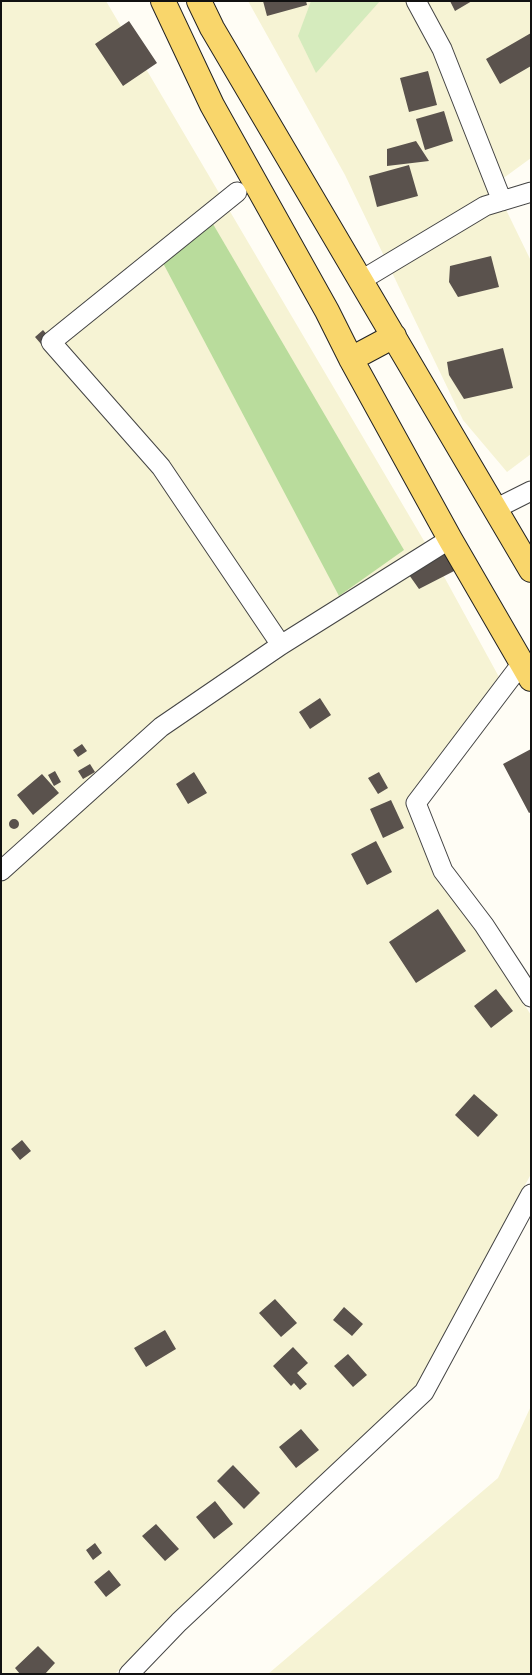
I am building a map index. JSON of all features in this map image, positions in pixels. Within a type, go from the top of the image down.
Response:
[{"type":"main road","points":[[163,1],[212,105],[327,311],[351,359],[450,539],[526,671]]},
{"type":"main road","points":[[199,1],[212,28],[531,570]]},
{"type":"main road","points":[[351,359],[394,336]]},
{"type":"street","points":[[416,1],[442,50],[502,201]]},
{"type":"street","points":[[237,192],[51,342],[161,467],[281,645]]},
{"type":"street","points":[[360,281],[485,206],[531,192]]},
{"type":"street","points":[[495,509],[531,491]]},
{"type":"street","points":[[1,871],[161,727],[281,645],[450,539]]},
{"type":"street","points":[[526,671],[416,803],[443,871],[484,925],[531,997]]},
{"type":"street","points":[[129,1674],[179,1622],[424,1392],[531,1194]]},
{"type":"shaded area","points":[[1,1],[106,1],[430,551],[499,677],[405,801],[434,876],[476,930],[531,1015],[531,1174],[417,1386],[172,1615],[115,1674],[1,1674]]},
{"type":"shaded area","points":[[248,1],[531,1],[531,158],[494,185],[531,261],[531,454],[507,472],[463,420],[345,175]]},
{"type":"shaded area","points":[[531,1406],[531,1674],[268,1674],[498,1478]]},
{"type":"green space","points":[[311,1],[380,1],[316,73],[298,36]]},
{"type":"green space","points":[[213,224],[404,550],[339,596],[163,263]]},
{"type":"building","points":[[263,1],[306,1],[307,5],[267,16]]},
{"type":"building","points":[[450,1],[472,1],[455,11]]},
{"type":"building","points":[[129,21],[157,63],[123,86],[95,44]]},
{"type":"building","points":[[531,33],[531,66],[500,84],[486,59]]},
{"type":"building","points":[[428,71],[437,105],[409,112],[400,78]]},
{"type":"building","points":[[444,111],[453,141],[425,150],[416,119]]},
{"type":"building","points":[[416,141],[429,161],[387,166],[387,149]]},
{"type":"building","points":[[409,165],[418,196],[377,207],[369,176]]},
{"type":"building","points":[[491,256],[499,287],[458,297],[449,282],[450,266]]},
{"type":"building","points":[[43,330],[49,337],[41,344],[35,337]]},
{"type":"building","points":[[503,348],[513,388],[464,399],[449,375],[447,362]]},
{"type":"building","points":[[446,551],[458,569],[419,589],[407,572]]},
{"type":"building","points":[[320,698],[331,715],[310,729],[299,712]]},
{"type":"building","points":[[82,744],[87,751],[78,757],[73,750]]},
{"type":"building","points":[[531,749],[531,812],[529,813],[503,764]]},
{"type":"building","points":[[90,764],[95,772],[83,779],[78,771]]},
{"type":"building","points":[[55,771],[61,782],[54,786],[48,775]]},
{"type":"building","points":[[194,772],[207,793],[188,804],[176,784]]},
{"type":"building","points":[[379,772],[388,788],[378,794],[368,778]]},
{"type":"building","points":[[42,774],[59,793],[33,815],[17,795]]},
{"type":"building","points":[[391,800],[404,828],[383,838],[370,809]]},
{"type":"building","points":[[14,819],[19,824],[14,829],[9,824]]},
{"type":"building","points":[[376,841],[392,872],[367,885],[351,854]]},
{"type":"building","points":[[438,909],[466,951],[416,983],[389,942]]},
{"type":"building","points":[[496,989],[513,1011],[491,1028],[474,1006]]},
{"type":"building","points":[[474,1094],[498,1115],[478,1137],[455,1115]]},
{"type":"building","points":[[22,1140],[31,1151],[20,1160],[11,1149]]},
{"type":"building","points":[[275,1299],[297,1323],[281,1337],[259,1313]]},
{"type":"building","points":[[344,1307],[363,1324],[352,1336],[333,1320]]},
{"type":"building","points":[[165,1330],[176,1349],[146,1367],[134,1348]]},
{"type":"building","points":[[293,1347],[308,1363],[297,1373],[307,1384],[300,1390],[294,1383],[291,1386],[273,1366]]},
{"type":"building","points":[[348,1354],[367,1375],[353,1387],[334,1366]]},
{"type":"building","points":[[301,1429],[319,1450],[296,1468],[279,1447]]},
{"type":"building","points":[[233,1465],[260,1493],[244,1509],[217,1481]]},
{"type":"building","points":[[215,1501],[233,1524],[214,1539],[196,1517]]},
{"type":"building","points":[[156,1524],[179,1549],[165,1561],[142,1536]]},
{"type":"building","points":[[95,1543],[102,1553],[93,1560],[86,1550]]},
{"type":"building","points":[[109,1570],[121,1585],[106,1597],[94,1582]]},
{"type":"building","points":[[38,1646],[55,1663],[45,1674],[20,1674],[15,1668]]}]
